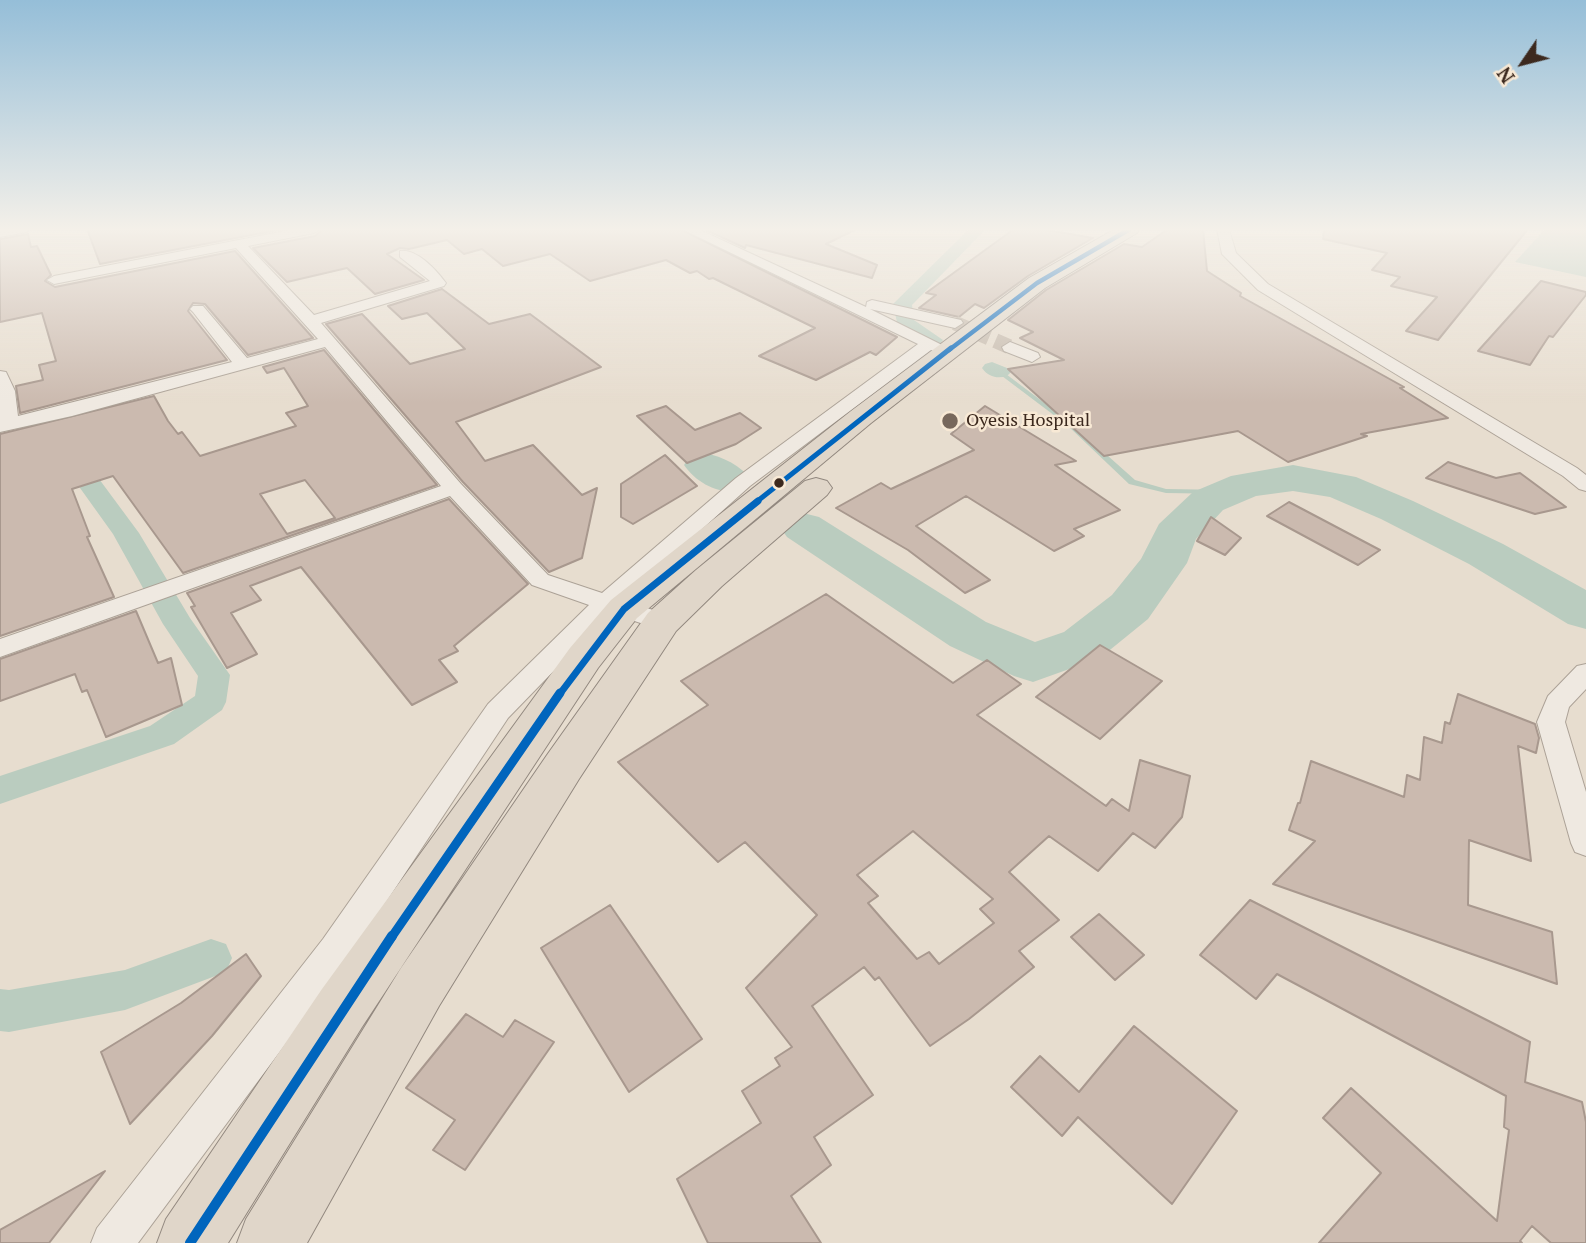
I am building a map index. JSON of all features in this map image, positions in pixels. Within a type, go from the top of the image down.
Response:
[{"type":"highway","points":[[190,1243],[349,996],[584,658],[630,612],[861,417],[944,339],[1030,287]]},
{"type":"highway","points":[[270,1243],[420,987],[563,767],[630,612],[738,554],[982,351],[1068,287]]},
{"type":"street","points":[[279,287],[454,488],[540,580],[630,612]]},
{"type":"street","points":[[311,321],[426,287]]},
{"type":"street","points":[[818,287],[944,339]]},
{"type":"street","points":[[819,287],[884,309],[918,314],[944,339]]},
{"type":"street","points":[[1263,287],[1570,472],[1586,485]]},
{"type":"street","points":[[198,309],[243,364]]},
{"type":"street","points":[[0,376],[6,391],[5,425],[328,341]]},
{"type":"street","points":[[1010,347],[1032,357]]},
{"type":"street","points":[[0,648],[454,488]]},
{"type":"street","points":[[112,1243],[335,950],[498,711],[630,612]]},
{"type":"street","points":[[1586,673],[1557,703],[1551,722],[1586,843]]},
{"type":"building","points":[[0,287],[267,287],[313,338],[248,355],[205,304],[193,303],[188,311],[227,360],[20,413],[16,386],[43,380],[39,365],[56,361],[42,313],[0,322]]},
{"type":"building","points":[[367,287],[399,287],[375,294]]},
{"type":"building","points":[[731,287],[797,287],[897,337],[876,355],[870,352],[816,380],[759,356],[815,328]]},
{"type":"building","points":[[934,287],[1013,287],[984,308],[975,304],[959,317],[919,308],[936,295],[926,293]]},
{"type":"building","points":[[1051,287],[1232,287],[1241,293],[1240,296],[1404,387],[1400,388],[1448,418],[1361,434],[1367,436],[1288,462],[1238,431],[1104,456],[1008,369],[1064,360],[1020,338],[1033,332],[1008,320]]},
{"type":"building","points":[[1395,287],[1481,287],[1438,340],[1406,331],[1437,297]]},
{"type":"building","points":[[1536,287],[1566,287],[1586,292],[1553,337],[1549,336],[1530,365],[1478,351]]},
{"type":"building","points":[[442,289],[489,324],[530,314],[601,367],[456,422],[485,461],[533,445],[582,495],[597,488],[582,558],[549,572],[463,482],[326,324],[362,314],[410,364],[465,349],[427,313],[402,319],[388,306]]},
{"type":"building","points":[[324,350],[437,485],[183,573],[113,476],[72,489],[90,536],[87,537],[114,597],[0,636],[0,434],[154,396],[168,421],[178,434],[182,432],[200,456],[296,426],[286,413],[308,406],[284,368],[267,373],[263,367]],"holes":[[[305,480],[335,518],[287,534],[260,494]]]},
{"type":"building","points":[[666,406],[695,430],[740,413],[761,428],[736,444],[687,463],[637,416]]},
{"type":"building","points":[[985,406],[1076,461],[1055,465],[1120,510],[1074,529],[1084,536],[1054,551],[966,496],[916,526],[990,580],[965,593],[908,550],[836,508],[881,483],[891,489],[974,450],[951,434]]},
{"type":"building","points":[[665,455],[697,486],[633,524],[621,517],[621,484]]},
{"type":"building","points":[[1448,462],[1496,478],[1520,473],[1566,507],[1535,514],[1426,478]]},
{"type":"building","points":[[449,499],[528,584],[454,646],[458,651],[439,660],[457,682],[412,705],[301,567],[250,586],[261,600],[231,613],[257,654],[227,668],[191,607],[195,606],[187,593]]},
{"type":"building","points":[[1289,502],[1380,550],[1358,565],[1267,516]]},
{"type":"building","points":[[1211,517],[1241,538],[1225,555],[1197,541]]},
{"type":"building","points":[[826,594],[953,683],[987,660],[1021,684],[977,715],[1106,806],[1112,799],[1129,811],[1140,760],[1190,776],[1182,817],[1155,848],[1133,833],[1098,871],[1049,836],[1009,872],[1059,920],[1019,951],[1034,967],[930,1046],[879,977],[875,980],[864,967],[812,1006],[873,1095],[814,1137],[831,1165],[791,1196],[821,1243],[708,1243],[677,1179],[761,1123],[742,1091],[780,1066],[775,1058],[792,1047],[746,988],[817,915],[745,842],[718,862],[618,762],[708,705],[681,681]],"holes":[[[913,831],[993,899],[980,909],[994,923],[939,964],[929,952],[917,959],[868,903],[878,896],[857,875]]]},
{"type":"building","points":[[136,611],[158,663],[171,658],[182,705],[106,737],[87,690],[82,692],[75,674],[0,701],[0,659]]},
{"type":"building","points":[[1100,645],[1162,681],[1100,739],[1036,697]]},
{"type":"building","points":[[1458,694],[1535,724],[1539,738],[1536,753],[1518,746],[1531,861],[1469,840],[1468,905],[1552,932],[1557,984],[1273,884],[1315,841],[1289,830],[1300,803],[1311,761],[1404,797],[1407,775],[1420,780],[1424,737],[1442,743],[1445,722],[1450,724]]},
{"type":"building","points":[[1250,900],[1530,1042],[1525,1082],[1582,1102],[1586,1122],[1586,1243],[1551,1243],[1532,1226],[1520,1241],[1522,1243],[1319,1243],[1381,1173],[1323,1118],[1351,1088],[1497,1221],[1509,1130],[1504,1127],[1506,1096],[1277,974],[1256,999],[1200,955]]},
{"type":"building","points":[[610,905],[702,1039],[629,1092],[541,948]]},
{"type":"building","points":[[1099,914],[1144,955],[1115,980],[1071,937]]},
{"type":"building","points":[[246,954],[261,976],[212,1036],[130,1124],[101,1052],[181,1003]]},
{"type":"building","points":[[466,1014],[503,1037],[515,1020],[554,1042],[465,1170],[433,1150],[455,1120],[406,1088]]},
{"type":"building","points":[[1134,1026],[1237,1111],[1172,1204],[1078,1117],[1062,1136],[1011,1087],[1040,1056],[1079,1092]]},
{"type":"building","points":[[105,1171],[49,1243],[0,1243],[0,1230]]},
{"type":"waterway","points":[[919,287],[902,304],[905,323],[933,340]]},
{"type":"waterway","points":[[992,368],[1000,372]]},
{"type":"waterway","points":[[1000,372],[1069,424],[1132,482],[1166,491],[1229,492]]},
{"type":"waterway","points":[[0,464],[36,455],[79,469],[126,533],[178,624],[214,675],[210,702],[162,735],[0,790]]},
{"type":"waterway","points":[[705,465],[731,481]]},
{"type":"waterway","points":[[803,527],[968,634],[1033,663],[1082,645],[1130,607],[1163,563],[1175,534],[1208,501],[1246,485],[1293,478],[1341,486],[1397,510],[1486,554],[1586,612]]},
{"type":"waterway","points":[[0,1010],[9,1011],[125,990],[211,958]]},
{"type":"tunnel","points":[[955,323],[1010,347]]},
{"type":"transit line","points":[[190,1243],[342,1008],[584,658],[624,609],[861,417],[1032,287]]},
{"type":"place","name":"Oyesis Hospital","points":[[950,421]]}]
